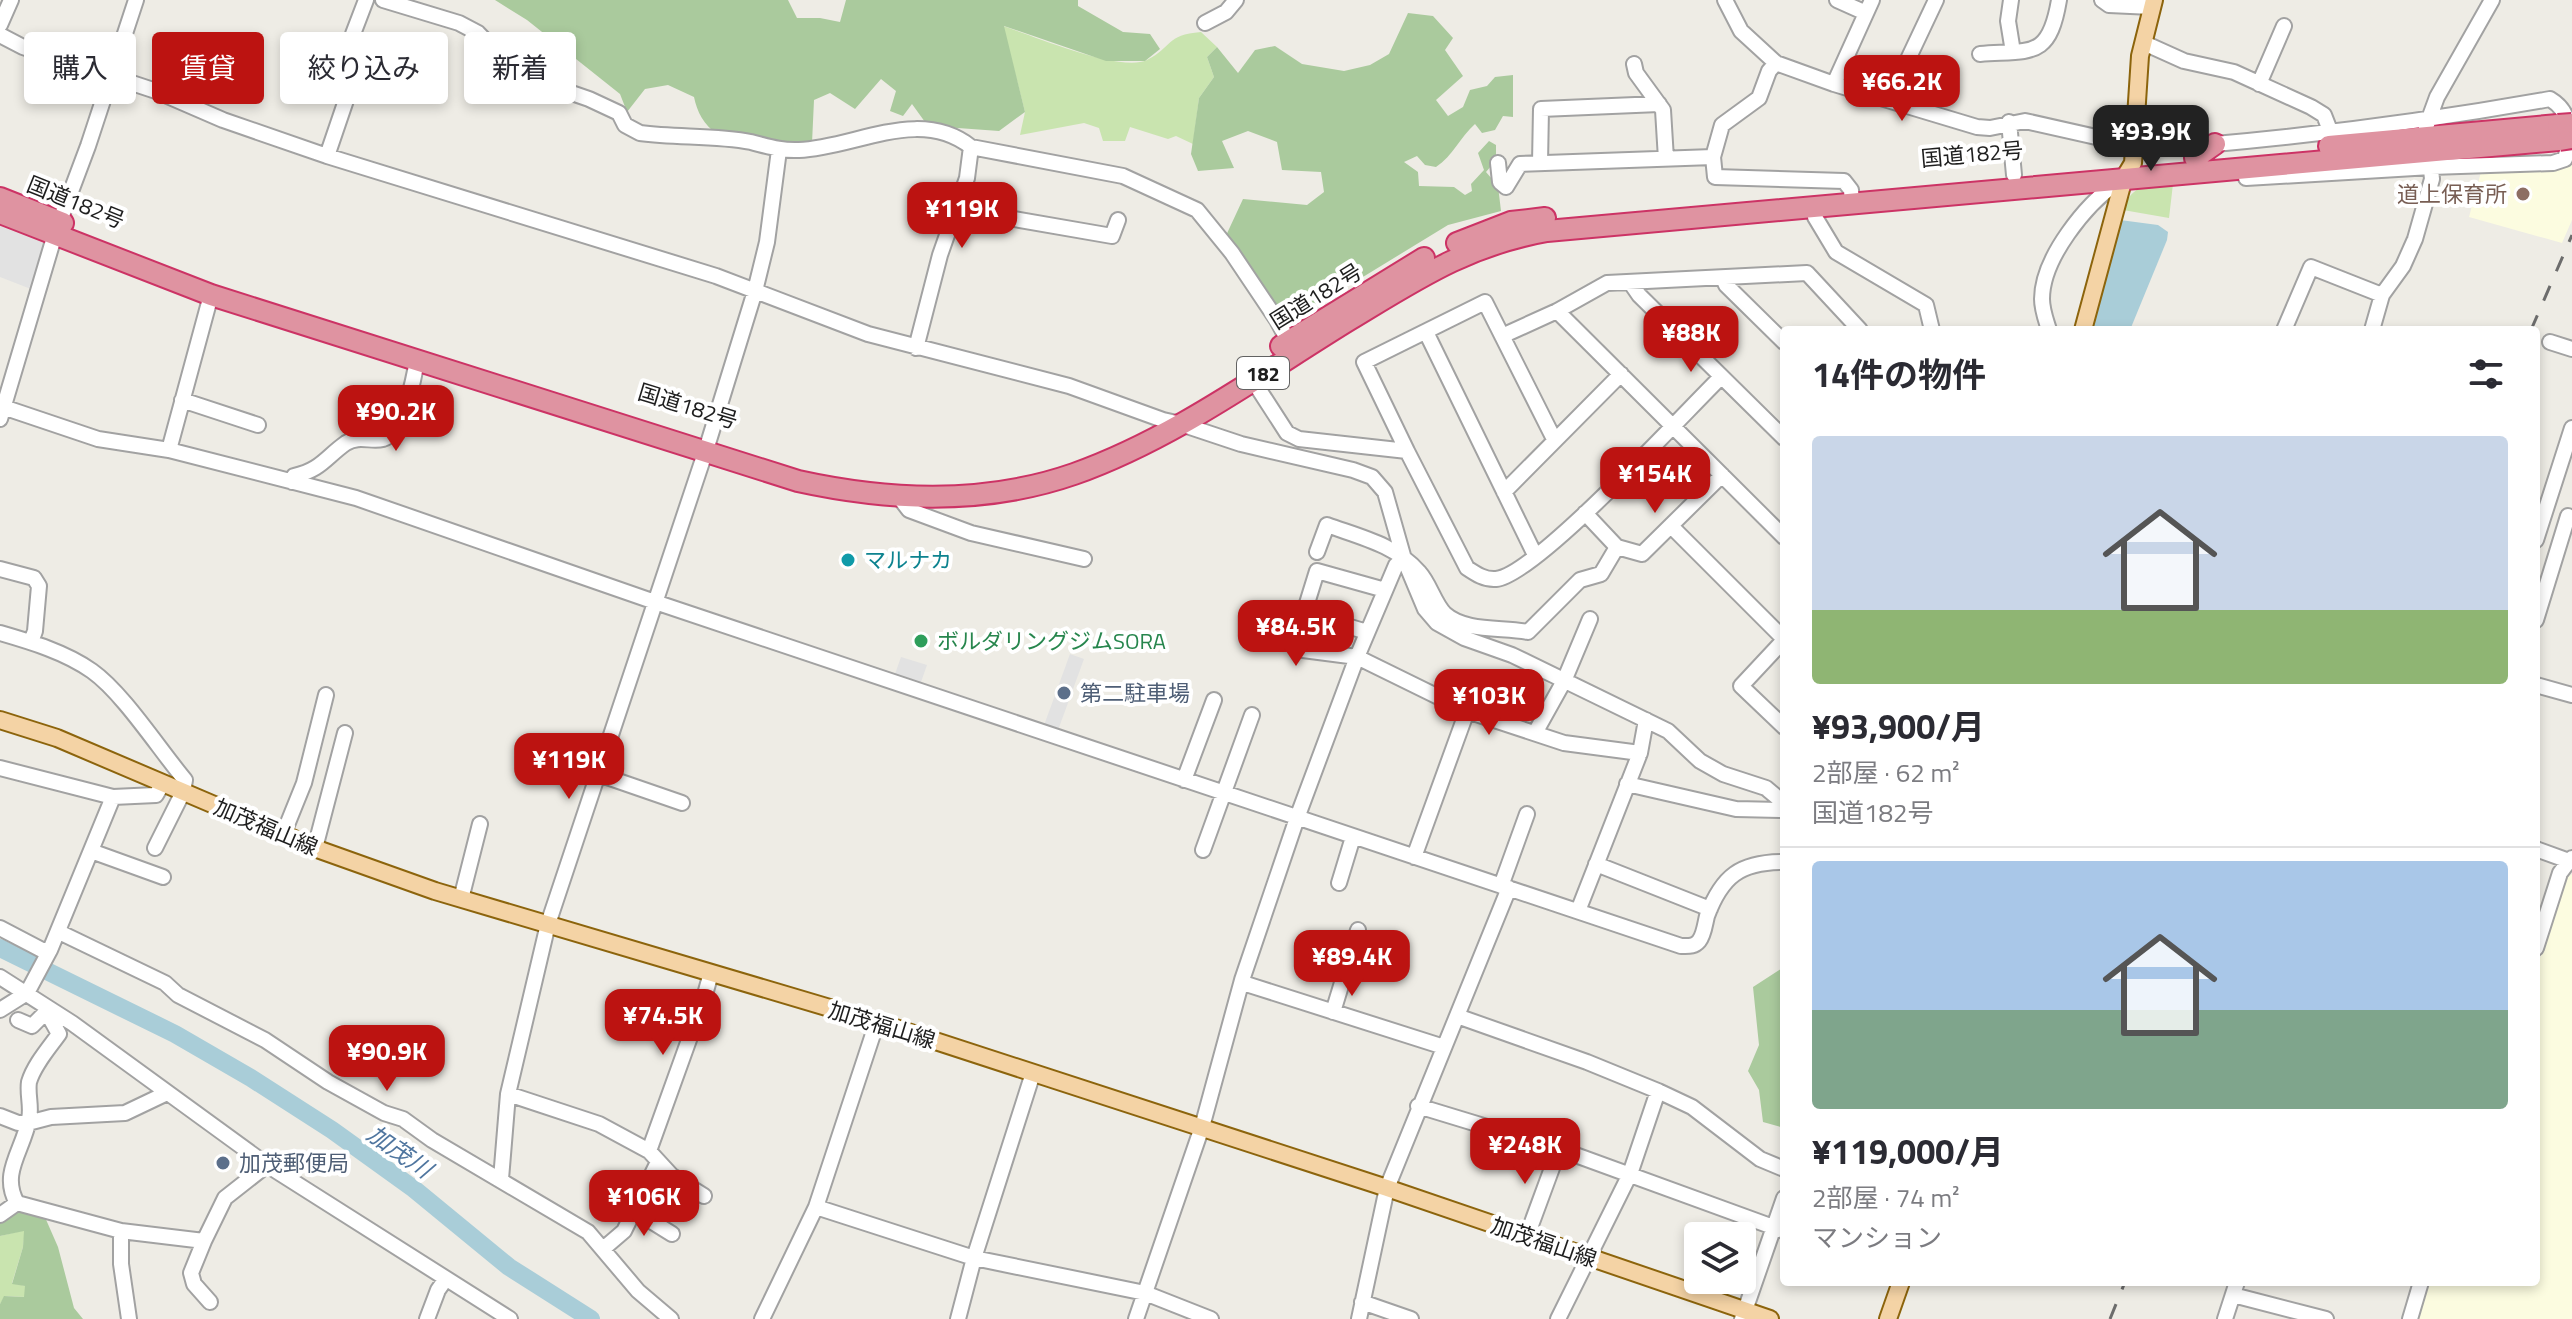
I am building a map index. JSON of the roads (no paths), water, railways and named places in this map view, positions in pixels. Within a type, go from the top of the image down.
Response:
[{"type":"highway","name":"国道182号","points":[[1292,347],[1433,268],[1481,246],[1547,231],[1814,206],[1851,196],[2131,162],[2199,164],[2565,132]]},
{"type":"highway","points":[[2215,144],[2199,164],[2246,178]]},
{"type":"highway","name":"国道182号","points":[[0,213],[58,228],[708,444],[798,481],[848,492],[899,497],[978,495],[1025,487],[1086,469],[1126,453],[1428,256],[1511,222],[1851,196],[2131,162]]},
{"type":"highway","name":"国道182号","points":[[0,198],[58,228],[211,295],[417,361],[708,444],[839,477],[883,483],[973,483],[1067,463],[1172,422]]},
{"type":"main road","points":[[2084,326],[2131,162],[2140,56],[2153,4]]},
{"type":"main road","name":"加茂福山線","points":[[0,720],[57,738],[315,848],[461,899],[877,1022],[1387,1188],[1744,1315],[1770,1319]]},
{"type":"main road","points":[[1888,1319],[1900,1286]]},
{"type":"street","points":[[0,25],[11,0]]},
{"type":"street","points":[[125,32],[136,0]]},
{"type":"street","points":[[327,156],[360,59],[360,48],[353,34],[366,0]]},
{"type":"street","points":[[383,0],[459,23],[478,33],[510,66],[534,80],[619,113],[625,125],[640,133],[750,142],[779,150],[826,147],[882,131],[940,132],[961,139],[971,147],[1123,176],[1197,210],[1232,253],[1292,347]]},
{"type":"street","points":[[1205,23],[1226,12],[1236,0]]},
{"type":"street","points":[[1725,0],[1741,31],[1776,63],[1834,84],[1977,127],[1990,128],[2025,121],[2131,162],[2062,241],[2050,265],[2042,298],[2048,326]]},
{"type":"street","points":[[1834,84],[1869,7],[1837,0]]},
{"type":"street","points":[[1905,104],[1902,72],[1936,0]]},
{"type":"street","points":[[2011,0],[2008,21],[2013,52]]},
{"type":"street","points":[[1980,54],[2040,47],[2048,40],[2055,23],[2059,0]]},
{"type":"street","points":[[2102,0],[2109,5],[2153,4]]},
{"type":"street","points":[[2426,126],[2437,97],[2492,0]]},
{"type":"street","points":[[2259,84],[2284,26]]},
{"type":"street","points":[[0,35],[24,47]]},
{"type":"street","points":[[2144,43],[2184,61],[2234,72],[2324,115],[2331,133]]},
{"type":"street","points":[[1776,63],[1769,71],[1759,98],[1722,125],[1713,157],[1715,177],[1844,181],[1851,196]]},
{"type":"street","points":[[1634,64],[1636,73],[1663,110],[1666,159]]},
{"type":"street","points":[[136,85],[223,120],[327,156],[602,240],[755,291],[839,324],[916,348],[1069,386],[1241,444],[1312,459],[1372,477],[1385,492],[1404,559],[1425,609],[1437,623],[1464,638],[1512,655],[1668,731],[1700,761],[1723,774],[1766,788],[1780,800]]},
{"type":"street","points":[[2215,144],[2426,126],[2550,99],[2563,107],[2570,145],[2565,159],[2553,163],[2430,163],[2246,178]]},
{"type":"street","points":[[101,104],[58,228],[2,411],[98,439],[169,450],[356,498],[655,602],[1681,946],[1693,945],[1700,940],[1710,909],[1727,878],[1750,865],[1780,862]]},
{"type":"street","points":[[1540,163],[1541,109],[1659,104]]},
{"type":"street","points":[[2009,122],[2014,175]]},
{"type":"street","points":[[916,348],[940,255],[967,178],[971,147]]},
{"type":"street","points":[[501,1179],[508,1094],[548,924],[708,444],[755,291],[767,242],[779,150]]},
{"type":"street","points":[[1498,163],[1500,182],[1506,187],[1520,164],[1713,157]]},
{"type":"street","points":[[2373,326],[2382,295],[2403,266],[2415,239],[2432,179],[2430,163]]},
{"type":"street","points":[[1814,206],[1815,217],[1836,252],[1926,305],[1931,326]]},
{"type":"street","points":[[956,209],[1112,236],[1118,220]]},
{"type":"street","points":[[2286,326],[2311,267],[2382,295]]},
{"type":"street","points":[[1502,336],[1557,311],[1607,283],[1807,273],[1856,326]]},
{"type":"street","points":[[1723,278],[1726,285],[1780,338]]},
{"type":"street","points":[[1630,282],[1639,295],[1780,434]]},
{"type":"street","points":[[169,450],[211,295]]},
{"type":"street","points":[[1554,439],[1485,302],[1364,362],[1467,568],[1480,576],[1497,579],[1562,536],[1721,377]]},
{"type":"street","points":[[1557,311],[1780,533]]},
{"type":"street","points":[[1426,332],[1535,555]]},
{"type":"street","points":[[2550,342],[2572,349]]},
{"type":"street","points":[[292,482],[294,476],[322,465],[347,443],[360,438],[382,439],[388,436],[406,408],[417,361]]},
{"type":"street","points":[[1249,374],[1287,433],[1299,439],[1407,451]]},
{"type":"street","points":[[1504,492],[1621,374]]},
{"type":"street","points":[[182,400],[258,425]]},
{"type":"street","points":[[2540,608],[2570,517],[2541,507],[2572,428]]},
{"type":"street","points":[[1585,513],[1617,547],[1642,554],[1722,475]]},
{"type":"street","points":[[899,497],[909,510],[971,533],[1084,559]]},
{"type":"street","points":[[1317,552],[1327,525],[1394,550],[1419,572],[1445,614],[1475,629],[1502,627],[1528,632],[1580,580],[1601,574],[1617,547]]},
{"type":"street","points":[[1671,526],[1780,636]]},
{"type":"street","points":[[1136,1319],[1202,1127],[1242,980],[1297,818],[1367,632],[1396,565],[1404,559]]},
{"type":"street","points":[[0,569],[34,578],[39,586],[35,631],[31,642]]},
{"type":"street","points":[[1367,632],[1304,613],[1317,571],[1385,590]]},
{"type":"street","points":[[1535,733],[1564,681],[1590,619]]},
{"type":"street","points":[[1251,621],[1274,631],[1303,650],[1357,657],[1467,711],[1564,743],[1640,753]]},
{"type":"street","points":[[0,633],[31,642],[94,672],[185,780],[183,792],[155,848]]},
{"type":"street","points":[[1780,644],[1741,686],[1780,723]]},
{"type":"street","points":[[2540,686],[2572,695]]},
{"type":"street","points":[[283,835],[304,783],[326,695]]},
{"type":"street","points":[[1184,780],[1214,700]]},
{"type":"street","points":[[1414,857],[1467,711]]},
{"type":"street","points":[[1203,850],[1252,715]]},
{"type":"street","points":[[1578,911],[1640,753],[1646,720]]},
{"type":"street","points":[[315,848],[345,733]]},
{"type":"street","points":[[0,768],[113,797],[156,795],[163,783]]},
{"type":"street","points":[[598,774],[682,803]]},
{"type":"street","points":[[1627,784],[1736,809],[1780,810]]},
{"type":"street","points":[[0,1010],[30,990],[59,932],[113,797]]},
{"type":"street","points":[[1359,1319],[1387,1188],[1457,1016],[1505,887],[1527,814]]},
{"type":"street","points":[[461,899],[480,824]]},
{"type":"street","points":[[1339,883],[1353,837]]},
{"type":"street","points":[[2540,850],[2571,860],[2560,873],[2540,936]]},
{"type":"street","points":[[91,851],[163,877]]},
{"type":"street","points":[[1596,864],[1710,909]]},
{"type":"street","points":[[0,928],[49,952]]},
{"type":"street","points":[[1333,1012],[1358,930]]},
{"type":"street","points":[[59,932],[165,983],[178,995],[265,1040],[328,1082],[384,1113],[403,1119],[432,1140],[588,1232],[638,1291],[671,1319]]},
{"type":"street","points":[[603,1249],[624,1231],[635,1211],[711,973]]},
{"type":"street","points":[[0,977],[30,990],[49,1009],[267,1165],[510,1319]]},
{"type":"street","points":[[1242,980],[1246,984],[1444,1047]]},
{"type":"street","points":[[18,1020],[32,1026],[49,1009]]},
{"type":"street","points":[[49,1009],[49,1016],[59,1034],[29,1083],[30,1118],[23,1140],[7,1165],[5,1177],[8,1194],[17,1203],[121,1231],[204,1241]]},
{"type":"street","points":[[1457,1016],[1658,1091],[1692,1107],[1760,1159],[1780,1167]]},
{"type":"street","points":[[762,1319],[816,1207],[877,1022]]},
{"type":"street","points":[[958,1319],[974,1258],[1033,1073]]},
{"type":"street","points":[[1558,1319],[1630,1174],[1658,1091]]},
{"type":"street","points":[[0,1116],[18,1123],[28,1123],[51,1117],[125,1113],[167,1093]]},
{"type":"street","points":[[508,1094],[599,1124],[653,1156],[672,1176],[704,1196]]},
{"type":"street","points":[[1418,1106],[1559,1149],[1779,1229],[1744,1315]]},
{"type":"street","points":[[1527,1236],[1559,1149]]},
{"type":"street","points":[[210,1302],[194,1284],[191,1273],[204,1241],[225,1198],[267,1165]]},
{"type":"street","points":[[0,1215],[17,1203]]},
{"type":"street","points":[[816,1207],[974,1258],[1145,1293],[1211,1319]]},
{"type":"street","points":[[635,1211],[672,1234]]},
{"type":"street","points":[[121,1231],[121,1264],[129,1319]]},
{"type":"street","points":[[427,1319],[445,1280]]},
{"type":"street","points":[[2410,1319],[2420,1286]]},
{"type":"street","points":[[2225,1319],[2235,1288],[2326,1319]]},
{"type":"street","points":[[1362,1302],[1411,1319]]},
{"type":"water","points":[[2120,220],[2158,225],[2168,232],[2132,326],[2091,326]]},
{"type":"waterway","name":"加茂川","points":[[0,948],[175,1034],[251,1078],[332,1130],[414,1189],[509,1267],[591,1319]]},
{"type":"railway","points":[[2533,326],[2572,235]]},
{"type":"railway","points":[[2110,1319],[2123,1286]]},
{"type":"place","name":"道上保育所","points":[[2523,194]]},
{"type":"place","name":"マルナカ","points":[[848,560]]},
{"type":"place","name":"ボルダリングジムSORA","points":[[921,641]]},
{"type":"place","name":"第二駐車場","points":[[1064,693]]},
{"type":"place","name":"加茂郵便局","points":[[223,1163]]}]
